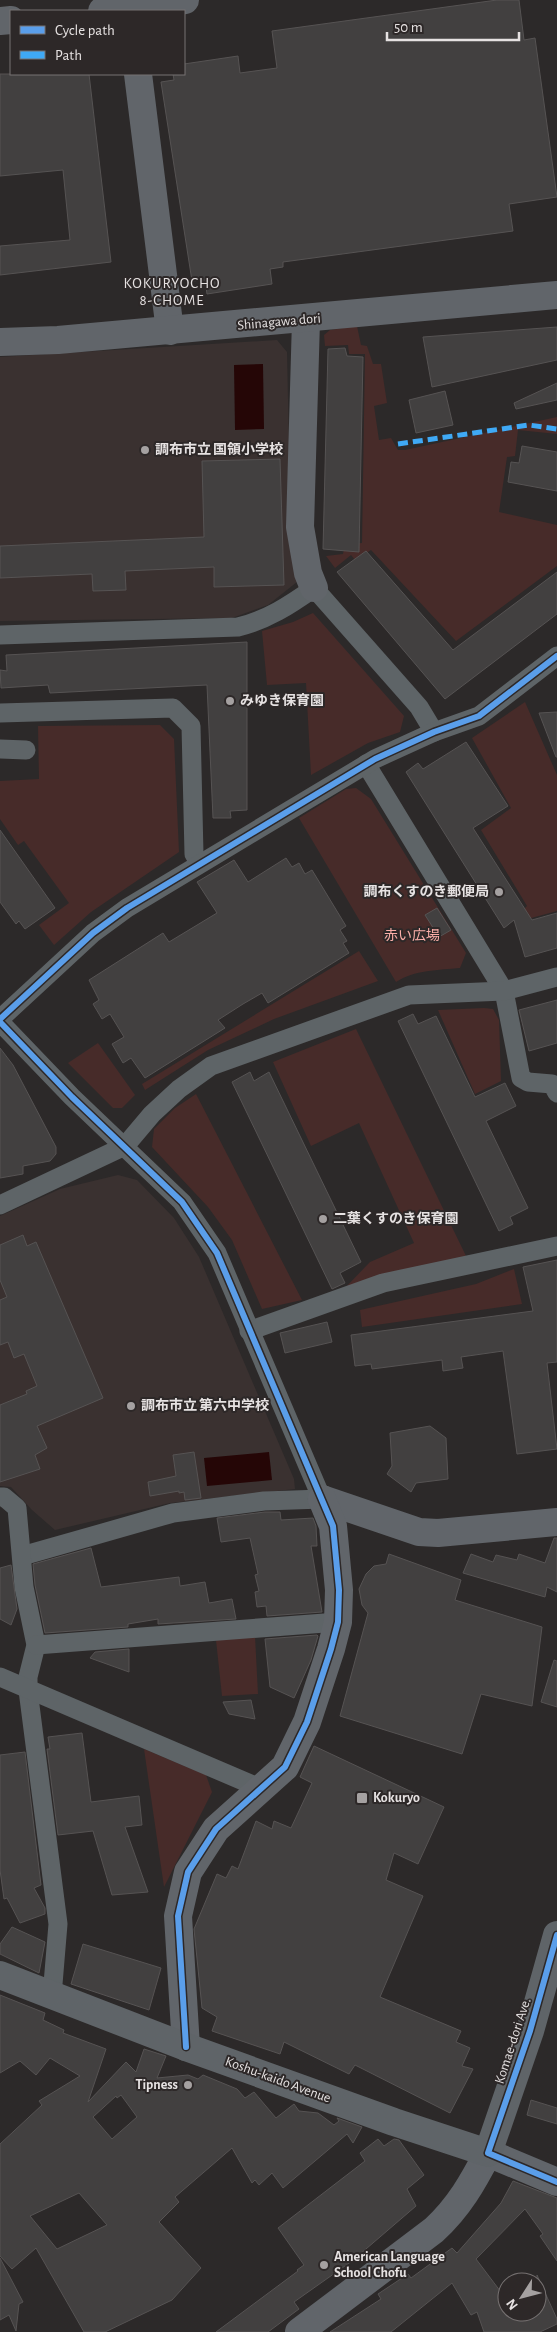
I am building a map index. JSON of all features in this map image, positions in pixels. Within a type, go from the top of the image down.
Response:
[{"type":"main road","name":"Komae-dori Ave.","points":[[488,2153],[530,2031],[551,1981],[557,1935]]},
{"type":"main road","name":"Koshu-kaido Avenue","points":[[0,1975],[186,2047],[394,2122],[488,2153]]},
{"type":"street","points":[[130,10],[185,0]]},
{"type":"street","points":[[138,75],[170,331]]},
{"type":"street","name":"Shinagawa dori","points":[[0,342],[58,340],[306,320],[557,295]]},
{"type":"street","points":[[306,320],[300,527],[308,572],[314,588],[420,707],[434,732]]},
{"type":"street","points":[[0,635],[238,627],[272,615],[314,588]]},
{"type":"street","points":[[186,2047],[178,1916],[188,1872],[216,1829],[285,1768],[307,1722],[338,1622],[339,1590],[334,1526],[217,1253],[182,1202],[72,1097],[0,1020],[93,933],[127,908],[366,764],[434,732],[479,716],[557,656]]},
{"type":"street","points":[[0,713],[173,708],[191,726],[194,854],[199,863]]},
{"type":"street","points":[[0,749],[26,750]]},
{"type":"street","points":[[366,764],[504,991],[521,1078],[528,1082],[552,1084],[557,1093]]},
{"type":"street","points":[[0,1205],[125,1146],[179,1089],[211,1066],[410,995],[504,991],[557,977]]},
{"type":"street","points":[[249,1331],[383,1283],[557,1246]]},
{"type":"street","points":[[0,1497],[4,1497],[17,1508],[24,1587],[36,1645],[28,1677],[28,1690],[58,1924],[52,1996]]},
{"type":"street","points":[[22,1556],[173,1513],[264,1502],[322,1499],[419,1532],[557,1522]]},
{"type":"street","points":[[36,1645],[338,1622]]},
{"type":"street","points":[[0,1677],[262,1789]]},
{"type":"street","points":[[299,2332],[448,2217],[468,2191],[488,2153]]},
{"type":"street","name":"Koshu-kaido Avenue","points":[[488,2153],[557,2182]]},
{"type":"shaded area","name":"調布市立 国領小学校","points":[[277,340],[287,352],[291,543],[302,578],[268,605],[232,618],[0,621],[0,357]]},
{"type":"shaded area","points":[[263,364],[264,429],[235,430],[234,365]]},
{"type":"shaded area","name":"調布市立 第六中学校","points":[[118,1175],[137,1180],[174,1218],[199,1257],[294,1479],[295,1489],[170,1503],[55,1530],[32,1510],[11,1487],[0,1486],[0,1216],[60,1189]]},
{"type":"shaded area","points":[[269,1452],[272,1480],[207,1486],[204,1458]]},
{"type":"green space","points":[[357,326],[361,345],[367,346],[373,364],[381,364],[387,403],[374,406],[379,440],[391,438],[398,450],[557,417],[557,434],[518,430],[515,456],[507,457],[499,512],[557,525],[557,566],[456,641],[371,550],[355,560],[351,555],[335,568],[326,556],[343,554],[345,544],[362,543],[365,354],[349,354],[348,345],[325,346],[324,335],[330,330]]},
{"type":"green space","points":[[313,613],[404,716],[400,732],[368,743],[311,775],[306,683],[267,685],[262,631],[293,622]]},
{"type":"green space","points":[[525,702],[557,775],[557,911],[524,920],[520,913],[527,906],[481,830],[511,808],[472,738]]},
{"type":"green space","points":[[160,725],[174,739],[179,852],[91,912],[54,945],[39,925],[69,903],[24,841],[18,845],[0,819],[0,781],[39,779],[38,726]]},
{"type":"green space","name":"赤い広場","points":[[356,788],[371,799],[466,953],[460,968],[419,973],[396,982],[299,818],[346,789]]},
{"type":"green space","points":[[359,951],[378,981],[274,1019],[208,1050],[145,1090],[142,1084]]},
{"type":"green space","points":[[493,1009],[499,1020],[501,1081],[475,1094],[438,1010]]},
{"type":"green space","points":[[356,1029],[466,1256],[344,1289],[370,1262],[414,1243],[359,1123],[311,1146],[273,1062]]},
{"type":"green space","points":[[98,1043],[135,1095],[122,1108],[113,1108],[68,1063]]},
{"type":"green space","points":[[196,1094],[302,1300],[262,1309],[232,1240],[208,1207],[152,1147],[154,1129],[175,1108]]},
{"type":"green space","points":[[514,1269],[522,1304],[362,1327],[360,1310],[476,1284]]},
{"type":"green space","points":[[255,1636],[258,1694],[222,1696],[216,1640]]},
{"type":"green space","points":[[144,1749],[206,1775],[212,1792],[164,1887]]},
{"type":"building","points":[[497,0],[519,0],[524,40],[535,38],[557,197],[509,204],[513,231],[283,262],[283,267],[270,269],[272,284],[207,294],[205,280],[192,281],[161,82],[174,80],[173,75],[185,75],[185,64],[238,56],[240,73],[277,68],[272,31]]},
{"type":"building","points":[[0,74],[89,75],[111,262],[0,275],[0,246],[70,240],[63,170],[0,176]]},
{"type":"building","points":[[557,327],[557,360],[432,387],[423,337]]},
{"type":"building","points":[[345,348],[347,356],[363,357],[359,552],[323,549],[328,349]]},
{"type":"building","points":[[557,383],[557,400],[516,409],[514,403]]},
{"type":"building","points":[[445,391],[453,425],[416,433],[409,400]]},
{"type":"building","points":[[522,446],[557,452],[557,491],[508,482],[511,462],[519,463]]},
{"type":"building","points":[[280,459],[284,585],[214,587],[214,567],[125,571],[126,590],[93,591],[92,574],[0,578],[0,546],[204,537],[202,461]]},
{"type":"building","points":[[366,551],[453,650],[557,572],[557,614],[445,699],[337,572]]},
{"type":"building","points":[[247,642],[247,810],[230,811],[231,818],[213,818],[207,685],[50,693],[48,685],[1,688],[0,670],[7,671],[6,655]]},
{"type":"building","points":[[557,712],[557,757],[556,757],[539,713]]},
{"type":"building","points":[[466,742],[508,806],[473,828],[532,920],[557,913],[557,948],[525,957],[514,920],[504,928],[406,772],[418,763],[423,769]]},
{"type":"building","points":[[0,830],[55,908],[25,929],[19,921],[16,924],[0,902]]},
{"type":"building","points":[[286,858],[292,867],[299,863],[305,874],[312,870],[346,926],[340,930],[347,941],[343,943],[349,953],[268,1003],[262,993],[243,1004],[218,1020],[225,1028],[145,1078],[131,1058],[123,1063],[112,1044],[124,1037],[110,1014],[102,1019],[93,1004],[99,1000],[89,980],[163,933],[169,942],[217,913],[197,882],[234,860],[248,882]]},
{"type":"building","points":[[437,908],[451,930],[439,937],[425,915]]},
{"type":"building","points":[[557,1000],[557,1043],[529,1051],[519,1010]]},
{"type":"building","points":[[413,1014],[418,1024],[436,1016],[475,1097],[505,1083],[516,1106],[486,1121],[528,1208],[510,1217],[513,1224],[499,1231],[398,1021]]},
{"type":"building","points":[[0,1048],[13,1065],[56,1147],[56,1154],[50,1161],[23,1166],[23,1174],[0,1178]]},
{"type":"building","points":[[250,1072],[254,1081],[269,1072],[361,1262],[340,1273],[345,1283],[332,1289],[232,1082]]},
{"type":"building","points":[[23,1235],[27,1246],[36,1242],[103,1398],[37,1426],[47,1448],[35,1455],[40,1469],[0,1482],[0,1405],[27,1394],[26,1391],[37,1386],[24,1354],[14,1358],[8,1342],[0,1345],[0,1300],[7,1297],[0,1280],[0,1245]]},
{"type":"building","points":[[557,1260],[557,1362],[547,1363],[557,1449],[517,1454],[503,1351],[461,1357],[463,1368],[443,1371],[442,1360],[372,1369],[371,1364],[355,1366],[351,1335],[533,1311],[523,1267]]},
{"type":"building","points":[[327,1322],[332,1342],[285,1353],[280,1333]]},
{"type":"building","points":[[430,1426],[446,1438],[448,1479],[416,1483],[411,1492],[387,1474],[392,1466],[390,1433]]},
{"type":"building","points":[[194,1452],[201,1498],[185,1500],[184,1492],[179,1493],[179,1491],[150,1496],[148,1482],[176,1476],[173,1455]]},
{"type":"building","points":[[280,1512],[281,1520],[313,1518],[316,1526],[317,1546],[311,1546],[322,1612],[267,1616],[266,1606],[257,1607],[255,1592],[259,1591],[255,1575],[258,1574],[250,1538],[221,1542],[217,1518]]},
{"type":"building","points":[[554,1538],[557,1538],[557,1592],[547,1587],[545,1597],[463,1573],[471,1554],[493,1562],[496,1555],[517,1560],[519,1554],[545,1563]]},
{"type":"building","points":[[91,1548],[101,1587],[179,1577],[180,1586],[205,1582],[209,1603],[232,1599],[236,1619],[158,1624],[158,1619],[128,1624],[128,1627],[45,1633],[35,1585],[33,1564]]},
{"type":"building","points":[[389,1554],[461,1580],[455,1600],[542,1627],[532,1706],[481,1694],[462,1754],[340,1716],[368,1613],[362,1605],[359,1589],[366,1574],[374,1566],[386,1564]]},
{"type":"building","points":[[11,1565],[17,1609],[11,1625],[0,1619],[0,1568]]},
{"type":"building","points":[[317,1635],[311,1660],[294,1698],[270,1687],[265,1639]]},
{"type":"building","points":[[129,1649],[129,1672],[90,1658],[95,1652]]},
{"type":"building","points":[[554,1660],[557,1661],[557,1707],[541,1702]]},
{"type":"building","points":[[251,1700],[255,1719],[229,1714],[223,1702]]},
{"type":"building","points":[[82,1733],[91,1802],[139,1796],[142,1825],[125,1827],[148,1892],[112,1895],[93,1831],[58,1835],[47,1749],[50,1749],[48,1737]]},
{"type":"building","points":[[314,1746],[444,1807],[418,1864],[394,1853],[386,1880],[423,1896],[380,1997],[461,2031],[456,2042],[470,2048],[462,2066],[473,2069],[450,2113],[355,2065],[349,2074],[284,2042],[280,2054],[212,2031],[217,2017],[202,2008],[194,1929],[217,1874],[226,1878],[232,1866],[238,1869],[256,1821],[272,1829],[274,1821],[291,1828],[312,1783],[300,1777]]},
{"type":"building","points":[[25,1752],[41,1885],[34,1888],[45,1908],[45,1914],[20,1923],[7,1898],[4,1899],[0,1870],[0,1755]]},
{"type":"building","points":[[12,1927],[45,1942],[39,1973],[0,1954],[0,1944]]},
{"type":"building","points":[[83,1944],[161,1968],[149,2010],[71,1984]]},
{"type":"building","points":[[0,1995],[45,2013],[43,2020],[64,2030],[63,2033],[106,2049],[88,2102],[126,2062],[136,2072],[144,2049],[166,2056],[157,2078],[188,2075],[198,2079],[203,2075],[237,2089],[245,2098],[254,2092],[276,2118],[294,2104],[299,2111],[318,2113],[334,2125],[339,2121],[337,2118],[362,2127],[353,2143],[347,2134],[283,2188],[272,2173],[259,2185],[255,2180],[252,2183],[232,2148],[175,2197],[179,2202],[159,2222],[201,2268],[172,2300],[105,2332],[84,2332],[36,2248],[12,2269],[0,2256],[0,2144],[42,2105],[39,2101],[80,2076],[50,2058],[36,2075],[20,2061],[0,2073]],"holes":[[[121,2095],[137,2117],[112,2139],[93,2117],[116,2096],[117,2098]],[[79,2193],[107,2225],[57,2249],[30,2216]]]},
{"type":"building","points":[[531,2100],[557,2108],[557,2124],[527,2115]]},
{"type":"building","points":[[378,2139],[384,2146],[394,2139],[399,2140],[424,2175],[407,2189],[416,2206],[352,2261],[294,2302],[299,2309],[268,2332],[216,2332],[304,2265],[278,2228],[365,2161],[360,2153]]},
{"type":"building","points":[[513,2181],[557,2198],[557,2261],[540,2236],[543,2234],[525,2209],[476,2259],[497,2287],[497,2322],[547,2322],[547,2297],[557,2319],[557,2324],[540,2332],[484,2332],[477,2312],[471,2315],[452,2283],[391,2332],[330,2332],[381,2299],[378,2294],[408,2274],[411,2278],[452,2248],[457,2253],[501,2203]]},
{"type":"building","points":[[0,2258],[23,2302],[19,2304],[16,2331],[9,2315],[0,2320]]},
{"type":"marked path","points":[[398,444],[529,425],[557,429]]},
{"type":"cycle path","points":[[0,1019],[93,933],[127,908],[375,759],[434,732],[479,716],[557,656]]},
{"type":"cycle path","points":[[0,1022],[72,1097],[182,1202],[217,1253],[333,1526],[339,1590],[338,1622],[307,1722],[285,1767],[216,1829],[188,1872],[178,1916],[186,2047]]},
{"type":"cycle path","points":[[557,1935],[530,2031],[488,2153],[557,2182]]},
{"type":"place","name":"調布市立 国領小学校","points":[[145,450]]},
{"type":"place","name":"みゆき保育園","points":[[230,701]]},
{"type":"place","name":"調布くすのき郵便局","points":[[499,892]]},
{"type":"place","name":"二葉くすのき保育園","points":[[323,1219]]},
{"type":"place","name":"調布市立 第六中学校","points":[[131,1406]]},
{"type":"place","name":"Kokuryo","points":[[362,1798]]},
{"type":"place","name":"Tipness","points":[[188,2085]]},
{"type":"place","name":"American Language School Chofu","points":[[324,2265]]},
{"type":"district","name":"KOKURYOCHO 8-CHOME","points":[[172,292]]}]
